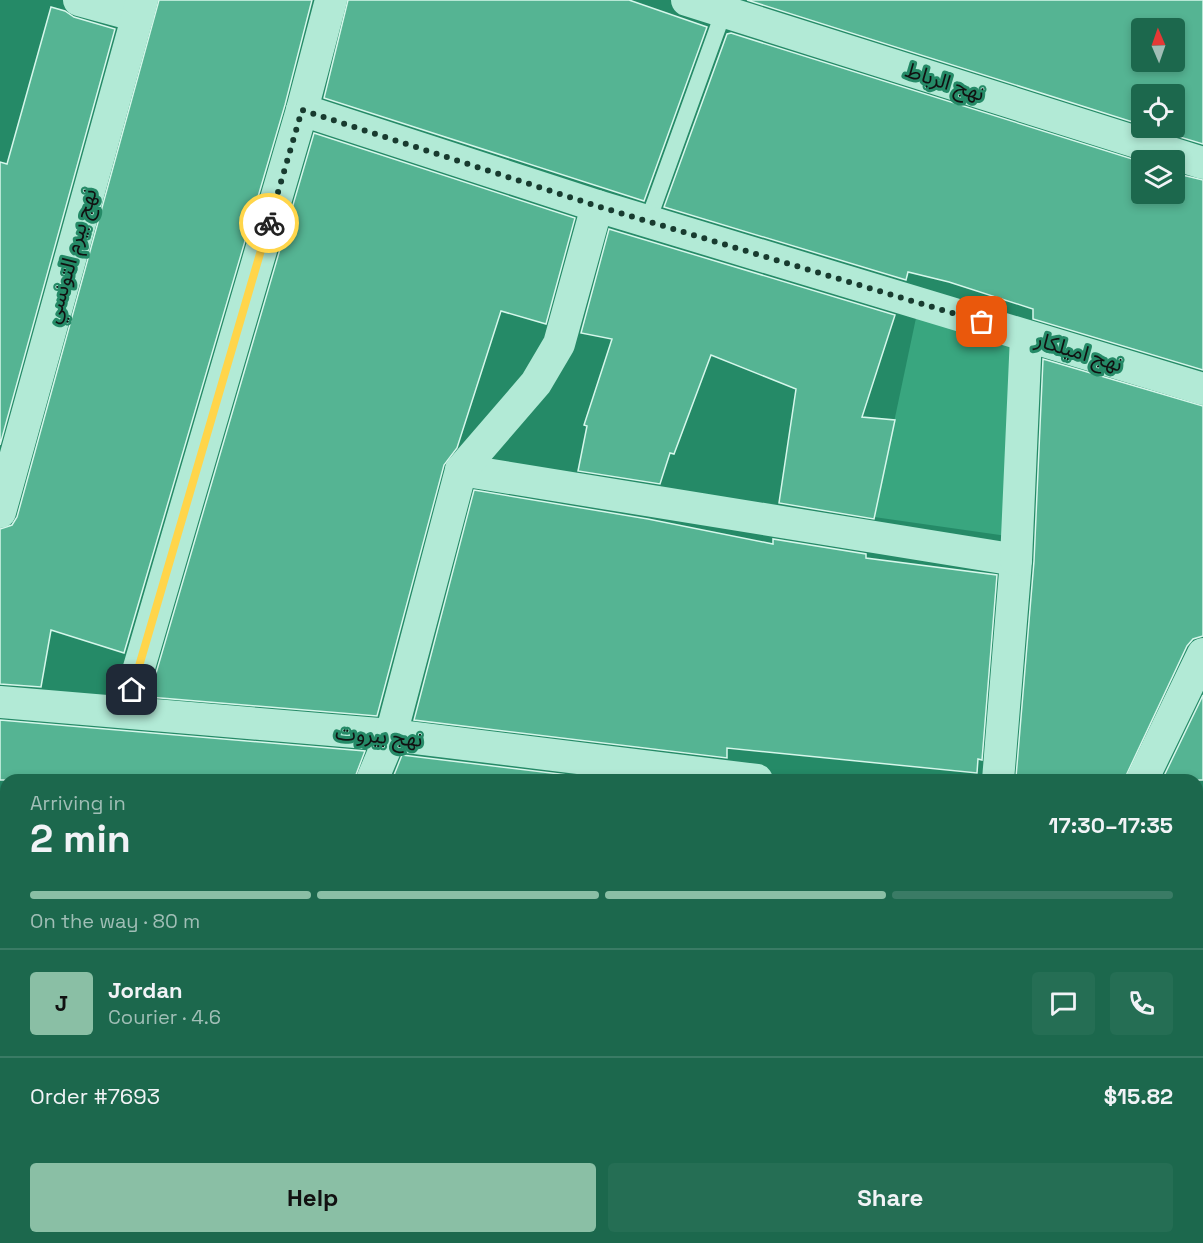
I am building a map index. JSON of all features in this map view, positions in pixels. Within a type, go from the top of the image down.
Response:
[{"type":"street","points":[[80,0],[140,8]]},
{"type":"street","points":[[126,712],[302,110],[331,0]]},
{"type":"street","name":"نهج الرباط","points":[[687,0],[726,6],[1203,163]]},
{"type":"street","name":"نهج بيرم التونسي","points":[[0,512],[140,8]]},
{"type":"street","name":"نهج اميلكار","points":[[302,110],[597,206],[1203,389]]},
{"type":"street","points":[[375,774],[391,735],[461,470],[536,383],[559,344],[597,206]]},
{"type":"street","points":[[998,774],[1016,560],[1026,336]]},
{"type":"street","points":[[461,470],[1016,560]]},
{"type":"street","points":[[1145,774],[1203,654]]},
{"type":"street","name":"نهج بيروت","points":[[0,702],[345,733],[391,735],[650,774]]},
{"type":"lane","points":[[648,221],[726,6]]},
{"type":"green space","points":[[916,318],[1011,342],[1007,536],[874,517]]},
{"type":"building","points":[[159,0],[312,0],[285,105],[124,653],[51,630],[41,687],[0,684],[0,529],[12,525],[17,517]]},
{"type":"building","points":[[348,0],[629,0],[707,27],[644,201],[324,98]]},
{"type":"building","points":[[747,0],[1203,0],[1203,144],[1183,138],[1185,138],[1185,84],[1131,84],[1131,122]]},
{"type":"building","points":[[51,7],[65,11],[74,17],[115,29],[0,445],[0,162],[7,164]]},
{"type":"building","points":[[731,33],[1131,159],[1131,204],[1185,204],[1185,176],[1203,180],[1203,370],[1033,319],[1033,309],[949,282],[908,272],[906,280],[664,207],[727,34]]},
{"type":"building","points":[[314,133],[575,218],[546,324],[501,311],[457,448],[444,465],[377,716],[149,697]]},
{"type":"building","points":[[609,229],[895,315],[862,417],[895,420],[874,519],[779,503],[796,389],[711,355],[674,454],[670,453],[660,484],[578,471],[587,426],[584,425],[612,339],[581,333]]},
{"type":"building","points":[[1043,359],[1203,406],[1203,636],[1193,639],[1187,646],[1127,774],[1016,774],[1034,561]]},
{"type":"building","points":[[474,490],[648,519],[773,544],[773,539],[866,554],[866,558],[997,575],[982,760],[978,759],[977,773],[727,748],[727,758],[414,720]]},
{"type":"building","points":[[1203,695],[1203,774],[1165,774]]},
{"type":"building","points":[[0,720],[365,751],[356,774],[0,774]]},
{"type":"building","points":[[402,755],[559,774],[394,774]]},
{"type":"way so far","points":[[269,223],[302,110],[597,206],[982,322]]},
{"type":"route","points":[[132,690],[269,223]]}]
